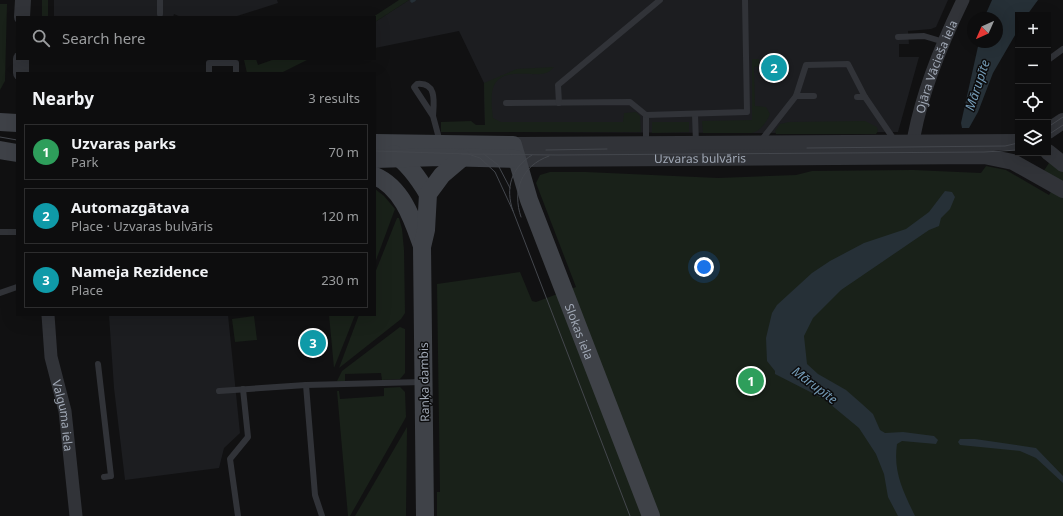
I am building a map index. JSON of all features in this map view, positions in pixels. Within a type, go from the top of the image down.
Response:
[{"type":"main road","points":[[0,122],[16,123]]},
{"type":"main road","name":"Uzvaras bulvāris","points":[[376,148],[440,143],[514,152]]},
{"type":"main road","points":[[376,148],[400,158],[418,178],[428,194],[442,175],[462,158]]},
{"type":"main road","points":[[0,150],[16,153]]},
{"type":"main road","name":"Uzvaras bulvāris","points":[[400,158],[462,158],[514,152]]},
{"type":"main road","name":"Slokas iela","points":[[514,152],[531,206],[651,516]]},
{"type":"main road","name":"Raņķa dambis","points":[[376,177],[393,188],[401,198],[413,222],[422,247]]},
{"type":"main road","name":"Raņķa dambis","points":[[425,516],[422,247],[426,230],[428,194]]},
{"type":"street","points":[[22,16],[23,0]]},
{"type":"street","name":"Ojāra Vācieša iela","points":[[914,136],[927,88],[944,42],[963,0]]},
{"type":"street","points":[[21,60],[21,72]]},
{"type":"street","points":[[1051,129],[1063,121]]},
{"type":"street","name":"Uzvaras bulvāris","points":[[514,152],[646,145],[696,151],[758,144],[1015,142]]},
{"type":"street","name":"Uzvaras bulvāris","points":[[514,152],[696,151],[984,156],[1017,158],[1063,190]]},
{"type":"street","points":[[1051,154],[1063,164]]},
{"type":"street","name":"Valguma iela","points":[[48,316],[52,357],[64,411],[74,480],[76,516]]},
{"type":"lane","points":[[160,0],[160,14]]},
{"type":"lane","points":[[559,103],[558,85],[660,0]]},
{"type":"lane","points":[[506,104],[630,102],[646,115],[746,112],[745,0]]},
{"type":"lane","points":[[898,37],[924,36],[944,42]]},
{"type":"lane","points":[[1051,58],[1063,49]]},
{"type":"lane","points":[[209,72],[209,63],[236,63],[236,72]]},
{"type":"lane","points":[[758,144],[796,96],[806,65],[848,64],[865,98],[896,142]]},
{"type":"lane","points":[[433,116],[434,94],[429,86],[422,83],[417,84],[414,87],[416,93],[424,101],[433,116],[440,143]]},
{"type":"lane","points":[[796,96],[814,96]]},
{"type":"lane","points":[[857,97],[865,98]]},
{"type":"lane","points":[[695,114],[696,151]]},
{"type":"lane","points":[[646,115],[646,145]]},
{"type":"lane","points":[[0,232],[16,232]]},
{"type":"lane","points":[[0,293],[16,287]]},
{"type":"lane","points":[[98,364],[111,476],[104,477]]},
{"type":"lane","points":[[219,391],[424,382]]},
{"type":"lane","points":[[306,386],[315,495],[322,516]]},
{"type":"lane","points":[[238,516],[230,459],[248,436],[243,389]]},
{"type":"shaded area","points":[[42,0],[48,0],[48,16],[42,16]]},
{"type":"shaded area","points":[[54,0],[277,0],[278,3],[237,16],[179,16],[174,14],[173,16],[54,16]]},
{"type":"shaded area","points":[[399,0],[409,0],[376,21],[376,16],[375,16]]},
{"type":"shaded area","points":[[409,0],[948,0],[936,27],[931,29],[908,31],[909,44],[899,44],[899,57],[919,57],[898,132],[485,132],[484,83],[459,31],[376,48],[376,21]]},
{"type":"shaded area","points":[[0,4],[7,4],[5,81],[0,90]]},
{"type":"shaded area","points":[[752,59],[759,59],[759,66],[754,67],[755,106],[766,107],[770,114],[767,120],[763,126],[752,133],[703,133],[702,121],[752,120]]},
{"type":"shaded area","points":[[244,60],[256,60],[258,65],[272,60],[307,60],[283,72],[247,72]]},
{"type":"shaded area","points":[[554,67],[546,73],[514,74],[500,78],[495,84],[492,93],[493,118],[501,122],[623,122],[624,113],[636,112],[640,116],[641,132],[441,132],[441,122],[471,121],[476,125],[485,125],[484,83],[517,69]]},
{"type":"shaded area","points":[[865,121],[877,127],[878,131],[876,134],[776,134],[775,131],[780,124],[789,122]]},
{"type":"shaded area","points":[[652,122],[689,122],[689,132],[652,133]]},
{"type":"shaded area","points":[[1049,163],[1063,169],[1063,516],[437,516],[437,492],[440,492],[437,284],[520,272],[532,301],[536,302],[576,287],[536,183],[540,175],[550,172],[586,172],[718,178],[796,175],[812,171],[913,170],[981,173],[986,166],[1006,170],[1049,195],[1057,181],[1043,172]]},
{"type":"shaded area","points":[[376,190],[384,196],[395,209],[376,260]]},
{"type":"shaded area","points":[[397,218],[399,218],[402,229],[404,250],[405,313],[401,319],[339,368],[359,316],[376,316],[376,270]]},
{"type":"shaded area","points":[[109,316],[228,316],[240,433],[224,448],[219,468],[125,480],[114,388]]},
{"type":"shaded area","points":[[254,316],[257,340],[235,342],[232,319]]},
{"type":"shaded area","points":[[329,316],[355,316],[334,368]]},
{"type":"shaded area","points":[[400,327],[405,329],[405,373],[400,379],[382,380],[381,373],[345,374],[345,381],[337,381],[342,371]]},
{"type":"shaded area","points":[[400,387],[405,392],[406,417],[350,516],[348,516],[337,391],[339,391],[340,399],[384,396],[384,388]]},
{"type":"shaded area","points":[[407,427],[406,516],[355,516]]},
{"type":"water","name":"Mārupīte","points":[[992,0],[1038,0],[1029,12],[1015,12],[1015,35],[993,73],[978,112],[969,128],[962,128],[961,123],[978,48],[1003,48],[1003,12],[987,12]]},
{"type":"water","name":"Mārupīte","points":[[945,191],[952,192],[955,197],[950,209],[941,218],[939,226],[929,230],[841,290],[813,318],[804,336],[807,364],[818,374],[846,390],[862,404],[873,414],[880,430],[885,433],[903,432],[934,436],[938,440],[936,444],[902,441],[897,444],[896,464],[900,481],[915,516],[898,516],[888,497],[884,474],[876,454],[859,428],[824,399],[775,374],[775,371],[767,361],[766,338],[772,313],[777,305],[812,273],[830,261],[864,243],[906,229],[929,212]]},
{"type":"water","points":[[960,439],[975,439],[1036,448],[1063,476],[1063,483],[1036,458],[1020,451],[960,445],[958,442]]},
{"type":"tram line","points":[[1051,125],[1063,117]]},
{"type":"tram line","points":[[1051,133],[1063,125]]},
{"type":"tram line","points":[[0,137],[16,140]]},
{"type":"tram line","points":[[807,148],[1005,146],[1015,144]]},
{"type":"tram line","points":[[546,150],[607,149]]},
{"type":"tram line","points":[[461,154],[558,155],[984,152],[1015,150]]},
{"type":"tram line","points":[[376,151],[468,154],[480,158],[495,172],[513,211],[630,516]]},
{"type":"tram line","points":[[484,154],[498,165],[510,188]]},
{"type":"tram line","points":[[513,211],[510,194],[512,179],[519,166],[532,155]]},
{"type":"tram line","points":[[521,217],[518,207],[521,180],[532,166],[539,160],[549,156]]},
{"type":"place","name":"Automazgātava","points":[[774,68]]},
{"type":"place","name":"Nameja Rezidence","points":[[313,343]]},
{"type":"place","name":"Uzvaras parks","points":[[751,381]]}]
